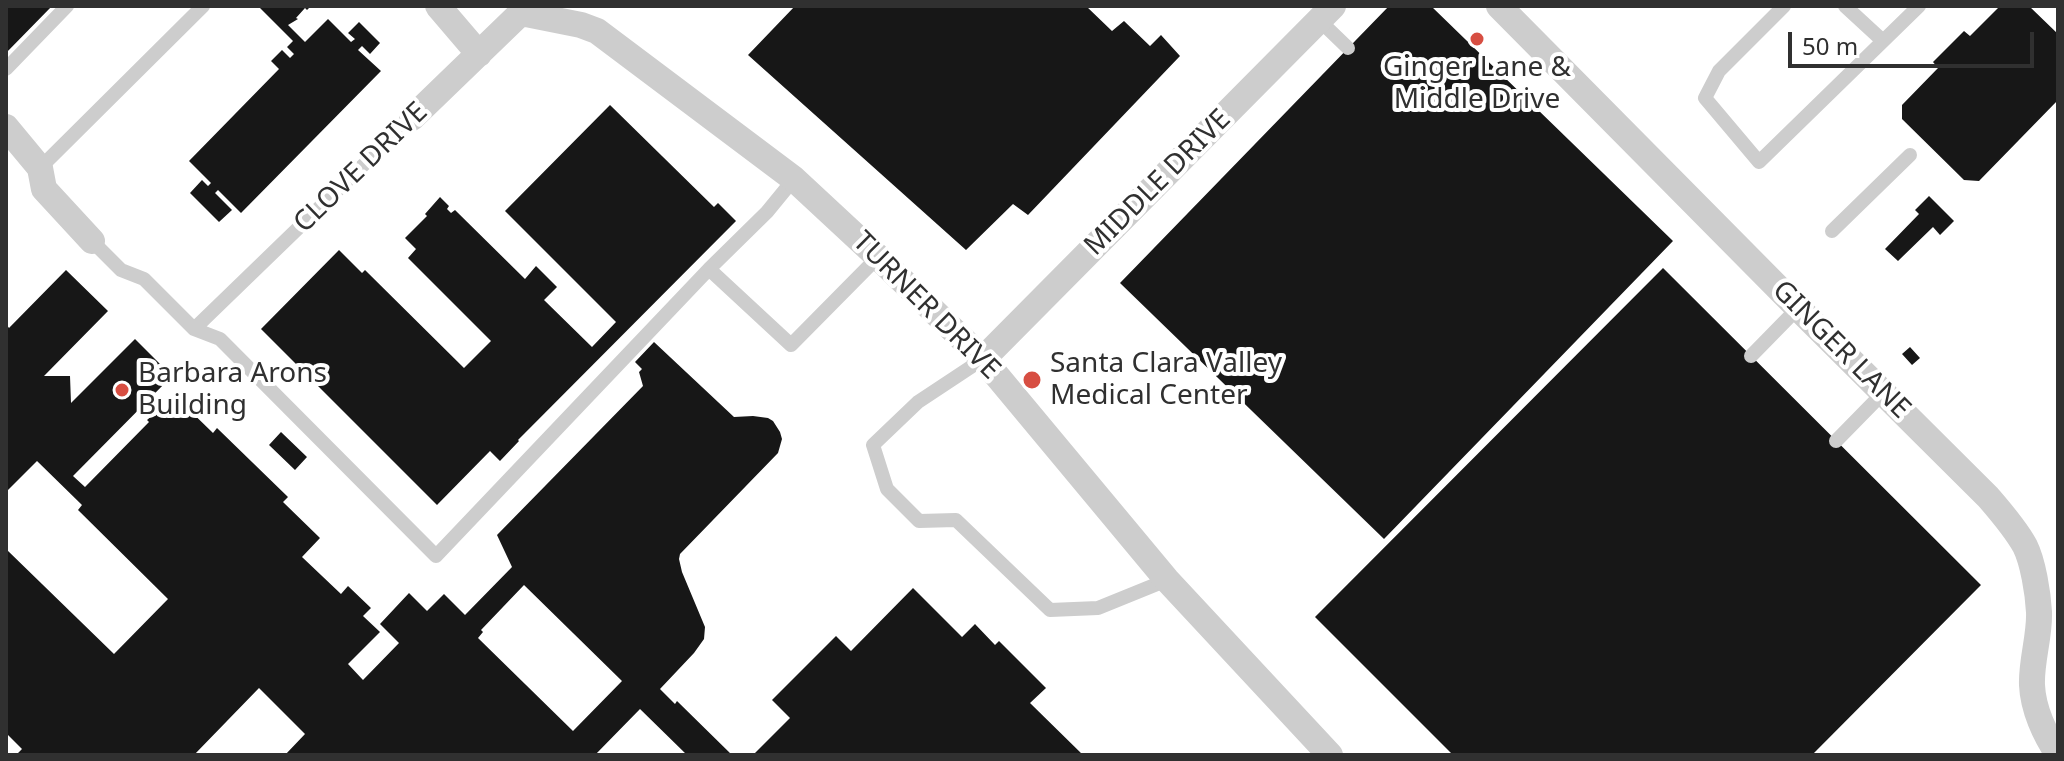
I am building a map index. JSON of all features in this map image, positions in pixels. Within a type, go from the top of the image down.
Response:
[{"type":"street","points":[[438,6],[479,54]]},
{"type":"street","name":"GINGER LANE","points":[[1499,6],[2009,521],[2026,548],[2036,586],[2039,613],[2032,686],[2037,712],[2058,754]]},
{"type":"street","name":"CLOVE DRIVE","points":[[412,118],[524,9]]},
{"type":"street","name":"TURNER DRIVE","points":[[524,9],[597,31],[794,179],[983,359],[1167,580],[1330,755]]},
{"type":"street","name":"MIDDLE DRIVE","points":[[983,359],[1326,13]]},
{"type":"street","points":[[6,127],[40,168],[44,189],[92,241]]},
{"type":"lane","points":[[6,69],[67,6]]},
{"type":"lane","points":[[40,168],[203,6]]},
{"type":"lane","points":[[1784,6],[1719,71],[1705,98],[1759,162],[1919,6]]},
{"type":"lane","points":[[1845,6],[1883,41]]},
{"type":"lane","points":[[1326,13],[1348,48]]},
{"type":"lane","name":"CLOVE DRIVE","points":[[194,329],[412,118]]},
{"type":"lane","points":[[1832,231],[1910,155]]},
{"type":"lane","points":[[92,241],[121,270],[144,279],[194,329],[220,339],[436,556],[767,212],[794,179]]},
{"type":"lane","points":[[709,269],[791,345],[878,257]]},
{"type":"lane","points":[[1751,356],[1798,308]]},
{"type":"lane","points":[[983,359],[918,402],[873,445],[887,489],[919,521],[956,520],[1050,610],[1098,608],[1167,580]]},
{"type":"lane","points":[[1836,441],[1883,393]]},
{"type":"building","points":[[6,6],[52,6],[6,53]]},
{"type":"building","points":[[258,6],[311,6],[288,25],[305,42],[328,19],[351,42],[355,39],[348,33],[359,22],[380,43],[370,54],[362,46],[358,50],[381,71],[241,213],[218,190],[215,193],[232,210],[219,222],[190,193],[202,180],[208,186],[211,183],[189,161],[279,69],[271,61],[282,50],[290,58],[294,54],[287,47],[293,41]]},
{"type":"building","points":[[795,6],[1086,6],[1112,31],[1124,21],[1150,46],[1161,35],[1180,56],[1028,215],[1013,204],[966,250],[748,55]]},
{"type":"building","points":[[1389,6],[1431,6],[1673,241],[1384,539],[1120,283]]},
{"type":"building","points":[[2000,6],[2029,6],[2058,34],[2058,100],[1979,181],[1964,180],[1902,119],[1902,105],[1938,68],[1933,62],[1964,31],[1970,36]]},
{"type":"building","points":[[610,105],[714,207],[718,203],[736,221],[500,461],[490,451],[437,505],[261,329],[339,250],[362,273],[365,270],[464,368],[491,341],[408,258],[416,249],[405,238],[427,216],[425,214],[440,197],[451,213],[455,210],[525,279],[536,266],[557,287],[544,300],[592,347],[616,322],[505,211]]},
{"type":"building","points":[[1929,196],[1954,221],[1940,235],[1933,227],[1898,261],[1885,249],[1919,214],[1915,210]]},
{"type":"building","points":[[1663,268],[1981,585],[1812,755],[1453,755],[1315,617]]},
{"type":"building","points":[[66,270],[108,311],[44,376],[70,376],[71,403],[135,339],[172,376],[73,476],[85,487],[149,422],[147,420],[175,396],[213,433],[217,428],[288,497],[283,502],[320,538],[302,557],[341,594],[348,586],[371,608],[363,616],[380,632],[348,664],[363,680],[399,643],[380,624],[409,593],[427,611],[444,594],[465,615],[512,567],[497,535],[643,386],[639,372],[642,369],[635,362],[654,342],[734,417],[768,418],[773,421],[782,439],[778,453],[680,554],[679,559],[705,627],[704,639],[660,689],[675,704],[677,701],[732,755],[687,755],[640,709],[595,755],[285,755],[305,734],[259,688],[194,755],[16,755],[22,749],[6,733],[6,549],[114,654],[168,599],[78,510],[82,505],[37,461],[6,492],[6,324],[9,328]],"holes":[[[524,585],[622,681],[573,731],[478,638],[483,632],[481,630]]]},
{"type":"building","points":[[1910,347],[1920,358],[1912,365],[1902,354]]},
{"type":"building","points":[[281,432],[307,457],[295,470],[269,445]]},
{"type":"building","points":[[913,588],[962,637],[975,624],[995,645],[999,641],[1046,688],[1030,703],[1083,755],[753,755],[790,718],[772,700],[836,636],[851,651]]},
{"type":"place","name":"Ginger Lane & Middle Drive","points":[[1477,39]]},
{"type":"place","name":"Santa Clara Valley Medical Center","points":[[1032,380]]},
{"type":"place","name":"Barbara Arons Building","points":[[122,390]]}]
